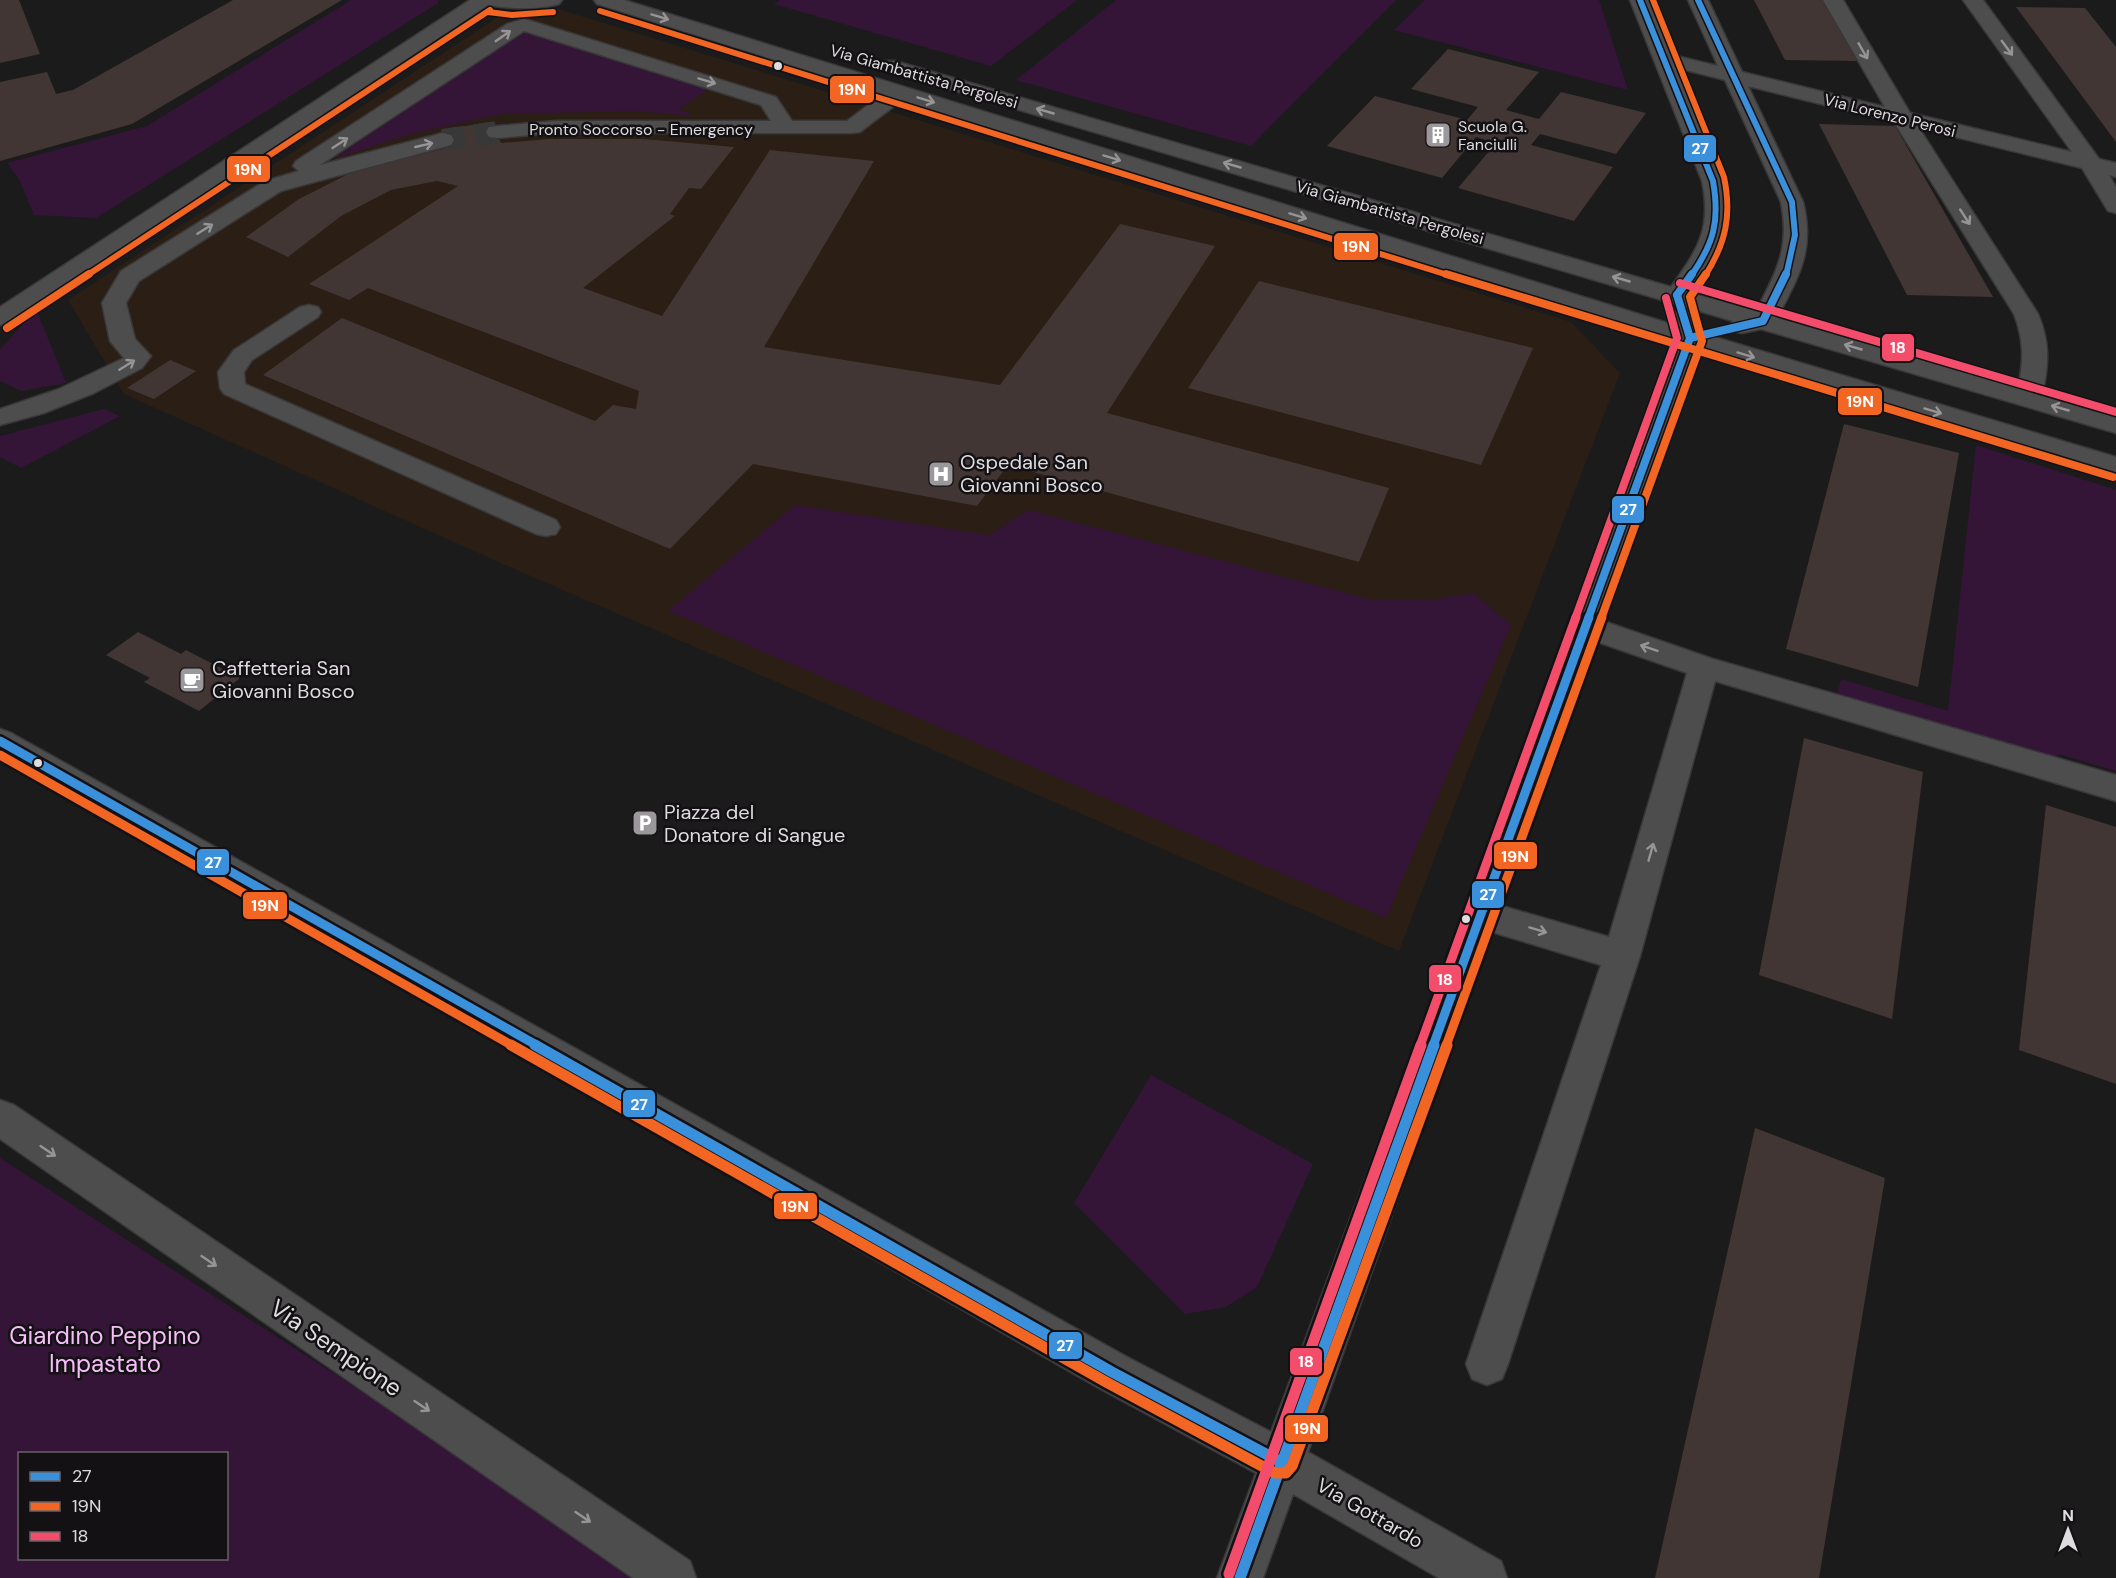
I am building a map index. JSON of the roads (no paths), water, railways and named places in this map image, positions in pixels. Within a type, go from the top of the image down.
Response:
[{"type":"street","points":[[3,307],[483,0]]},
{"type":"street","points":[[490,0],[512,3],[552,0]]},
{"type":"street","name":"Via Giambattista Pergolesi","points":[[604,0],[1690,338],[2116,466]]},
{"type":"street","name":"Via Giambattista Pergolesi","points":[[665,0],[814,44]]},
{"type":"street","points":[[1240,1578],[1690,338],[1677,295],[1711,246],[1720,217],[1713,181],[1640,0]]},
{"type":"street","points":[[1690,338],[1763,321],[1793,265],[1798,245],[1792,202],[1698,0]]},
{"type":"street","points":[[1833,0],[1902,117],[2020,303],[2036,337],[2037,360],[2028,399]]},
{"type":"street","points":[[1973,0],[2091,164],[2116,206]]},
{"type":"street","points":[[0,417],[26,411],[75,393],[134,363],[138,356],[123,341],[114,303],[130,276],[273,186],[514,28],[524,25],[769,101],[786,128]]},
{"type":"street","name":"Via Lorenzo Perosi","points":[[1665,59],[2116,170]]},
{"type":"street","name":"Via Giambattista Pergolesi","points":[[872,60],[2116,424]]},
{"type":"street","name":"Pronto Soccorso - Emergency","points":[[497,132],[556,127],[852,127],[899,92]]},
{"type":"street","points":[[273,186],[443,140]]},
{"type":"street","points":[[309,312],[243,355],[231,372],[233,388],[546,527]]},
{"type":"street","points":[[0,396],[75,393]]},
{"type":"street","points":[[1586,626],[1704,667],[2116,788]]},
{"type":"street","points":[[1487,1364],[1622,956],[1704,667]]},
{"type":"street","name":"Via Gottardo","points":[[0,741],[1112,1372],[1281,1462],[1484,1578]]},
{"type":"street","points":[[1482,914],[1622,956]]},
{"type":"street","name":"Via Sempione","points":[[0,1118],[673,1578]]},
{"type":"tunnel","points":[[443,140],[497,132]]},
{"type":"place","name":"Scuola G. Fanciulli","points":[[1438,135]]},
{"type":"place","name":"Ospedale San Giovanni Bosco","points":[[941,474]]},
{"type":"place","name":"Caffetteria San Giovanni Bosco","points":[[192,680]]},
{"type":"place","name":"Piazza del Donatore di Sangue","points":[[645,823]]},
{"type":"park label","name":"Giardino Peppino Impastato","points":[[105,1350]]}]
